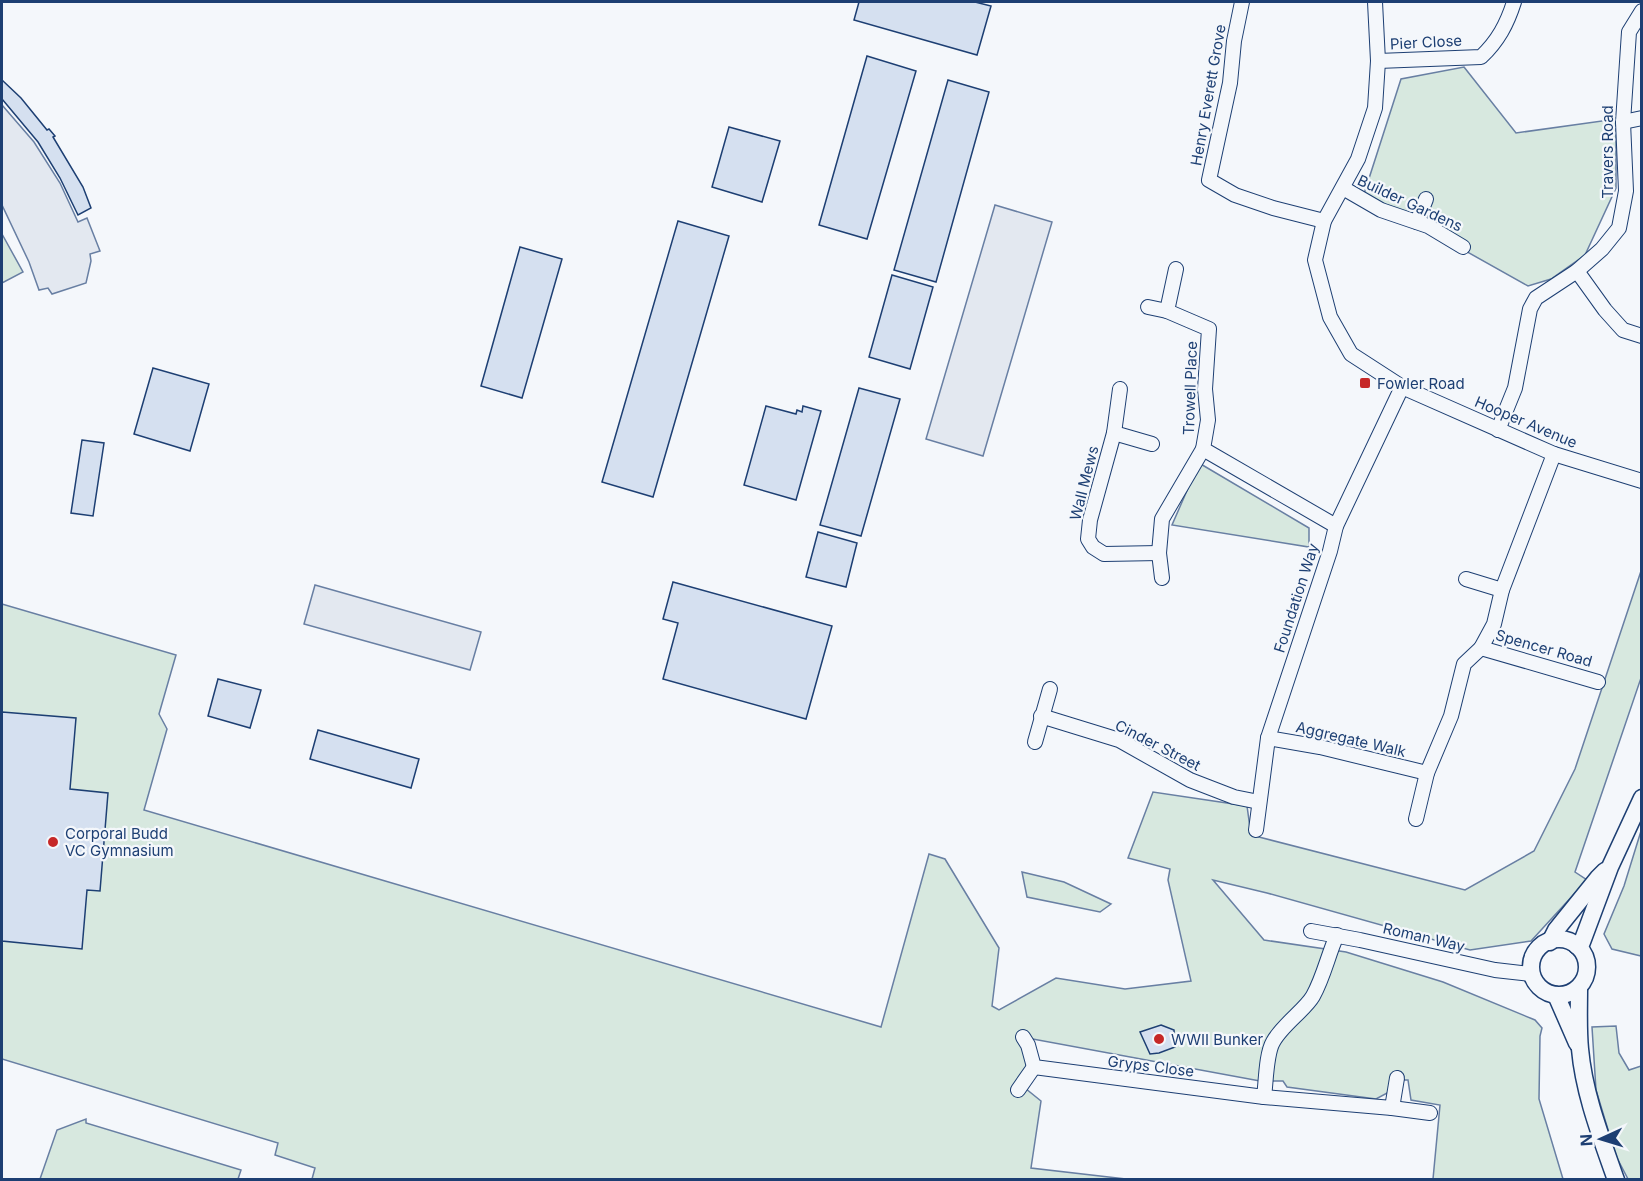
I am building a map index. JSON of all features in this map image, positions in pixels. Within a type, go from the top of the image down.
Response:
[{"type":"street","name":"Henry Everett Grove","points":[[1242,2],[1234,41],[1230,83],[1209,180],[1235,195],[1273,208],[1324,221]]},
{"type":"street","name":"Hooper Avenue","points":[[1375,2],[1378,61],[1375,108],[1358,159],[1324,221],[1315,260],[1330,317],[1351,354],[1402,387],[1554,454],[1641,481]]},
{"type":"street","name":"Pier Close","points":[[1378,61],[1481,57],[1500,35],[1514,2]]},
{"type":"street","name":"Travers Road","points":[[1498,430],[1515,388],[1530,309],[1536,298],[1577,271],[1602,249],[1619,228],[1626,191],[1623,122],[1629,33],[1641,11]]},
{"type":"street","points":[[1623,122],[1641,118]]},
{"type":"street","name":"Builder Gardens","points":[[1342,188],[1381,210],[1428,226],[1463,246]]},
{"type":"street","points":[[1417,222],[1426,199]]},
{"type":"street","points":[[1167,311],[1176,269]]},
{"type":"street","points":[[1577,271],[1605,310],[1623,330],[1641,336]]},
{"type":"street","name":"Trowell Place","points":[[1148,307],[1167,311],[1209,329],[1205,389],[1208,420],[1203,449],[1336,526]]},
{"type":"street","name":"Foundation Way","points":[[1256,830],[1268,738],[1330,551],[1336,526],[1402,387]]},
{"type":"street","points":[[1114,433],[1119,389]]},
{"type":"street","name":"Wall Mews","points":[[1152,444],[1114,433],[1090,520],[1088,539],[1093,547],[1104,554],[1160,553]]},
{"type":"street","points":[[1161,578],[1162,519],[1203,449]]},
{"type":"street","points":[[1416,819],[1427,773],[1451,716],[1464,664],[1481,648],[1494,624],[1502,590],[1554,454]]},
{"type":"street","points":[[1466,579],[1502,590]]},
{"type":"street","name":"Spencer Road","points":[[1481,648],[1598,682]]},
{"type":"street","points":[[1035,742],[1050,689]]},
{"type":"street","name":"Cinder Street","points":[[1041,716],[1119,740],[1190,780],[1234,797],[1259,802]]},
{"type":"street","name":"Aggregate Walk","points":[[1268,738],[1320,747],[1427,773]]},
{"type":"street","points":[[1577,946],[1582,942],[1610,867],[1641,798]]},
{"type":"street","points":[[1550,942],[1556,930],[1598,878],[1610,867]]},
{"type":"street","name":"Roman Way","points":[[1311,931],[1451,961],[1530,974]]},
{"type":"street","points":[[1264,1097],[1272,1043],[1295,1014],[1311,999],[1324,973],[1337,935]]},
{"type":"street","points":[[1580,1050],[1556,995],[1543,989],[1530,974],[1533,958],[1540,948],[1561,939],[1577,946],[1585,958],[1584,981],[1579,988],[1580,1050],[1597,1127],[1616,1179]]},
{"type":"street","points":[[1556,995],[1579,988]]},
{"type":"street","points":[[1018,1089],[1034,1067],[1028,1045],[1023,1037]]},
{"type":"street","name":"Gryps Close","points":[[1034,1067],[1264,1097],[1430,1113]]},
{"type":"street","points":[[1392,1108],[1397,1078]]},
{"type":"shaded area","points":[[1464,67],[1516,133],[1616,119],[1616,188],[1585,255],[1551,279],[1528,286],[1364,194],[1401,79]]},
{"type":"shaded area","points":[[2,105],[34,142],[60,183],[78,222],[87,218],[100,251],[90,254],[91,261],[86,283],[52,294],[48,288],[39,290],[29,262],[2,205]]},
{"type":"shaded area","points":[[995,205],[1052,222],[983,456],[926,439]]},
{"type":"shaded area","points":[[2,234],[23,272],[2,283]]},
{"type":"shaded area","points":[[1199,463],[1309,528],[1309,547],[1172,525]]},
{"type":"shaded area","name":"Corporal Budd VC Gymnasium","points":[[1641,571],[1641,678],[1575,872],[1587,880],[1531,941],[1470,950],[1213,880],[1264,940],[1346,952],[1443,982],[1535,1020],[1542,1028],[1539,1099],[1563,1179],[1433,1179],[1440,1105],[1411,1100],[1408,1080],[1395,1080],[1391,1091],[1376,1099],[1287,1087],[1283,1081],[1260,1081],[1022,1037],[1031,1054],[1020,1084],[1041,1101],[1031,1168],[1126,1179],[312,1179],[315,1168],[275,1155],[278,1143],[2,1059],[2,604],[176,655],[159,714],[167,729],[144,810],[881,1027],[929,854],[945,859],[999,948],[992,1006],[999,1010],[1056,978],[1125,989],[1191,981],[1168,880],[1170,869],[1128,858],[1153,792],[1247,806],[1251,835],[1465,890],[1534,851],[1575,769]]},
{"type":"shaded area","points":[[315,585],[481,632],[470,670],[304,624]]},
{"type":"shaded area","points":[[1641,831],[1641,956],[1612,949],[1604,934],[1624,886]]},
{"type":"shaded area","points":[[1022,872],[1064,882],[1111,904],[1100,912],[1027,897]]},
{"type":"shaded area","points":[[1616,1026],[1619,1053],[1629,1070],[1641,1066],[1641,1179],[1628,1179],[1616,1156],[1596,1090],[1592,1027]]},
{"type":"shaded area","points":[[86,1119],[86,1123],[241,1170],[238,1179],[40,1179],[57,1130]]},
{"type":"building","points":[[859,2],[975,2],[991,6],[977,55],[854,20]]},
{"type":"building","points":[[867,56],[916,71],[867,239],[819,225]]},
{"type":"building","points":[[2,80],[55,136],[53,137],[83,187],[91,208],[78,215],[60,178],[38,142],[2,99]]},
{"type":"building","points":[[948,80],[989,92],[936,282],[894,270]]},
{"type":"building","points":[[729,127],[780,141],[762,202],[712,187]]},
{"type":"building","points":[[678,221],[729,236],[653,497],[602,482]]},
{"type":"building","points":[[520,247],[562,259],[522,398],[481,386]]},
{"type":"building","points":[[892,275],[933,287],[910,369],[869,357]]},
{"type":"building","points":[[153,368],[209,384],[190,451],[134,434]]},
{"type":"building","points":[[859,388],[900,399],[861,536],[820,525]]},
{"type":"building","points":[[766,406],[796,414],[797,410],[802,412],[803,406],[821,411],[796,500],[744,485]]},
{"type":"building","points":[[82,440],[104,443],[93,516],[71,513]]},
{"type":"building","points":[[818,532],[857,543],[846,587],[806,577]]},
{"type":"building","points":[[673,582],[832,626],[806,719],[663,679],[678,623],[663,619]]},
{"type":"building","points":[[218,679],[261,690],[250,728],[208,716]]},
{"type":"building","name":"Corporal Budd VC Gymnasium","points":[[2,712],[76,718],[70,789],[108,793],[100,891],[87,890],[82,949],[2,941]]},
{"type":"building","points":[[318,730],[419,759],[411,788],[310,759]]},
{"type":"building","name":"WWII Bunker","points":[[1161,1025],[1174,1030],[1175,1047],[1150,1054],[1140,1032]]},
{"type":"place","name":"Fowler Road","points":[[1365,383]]},
{"type":"place","name":"Corporal Budd VC Gymnasium","points":[[53,842]]},
{"type":"place","name":"WWII Bunker","points":[[1159,1039]]}]
